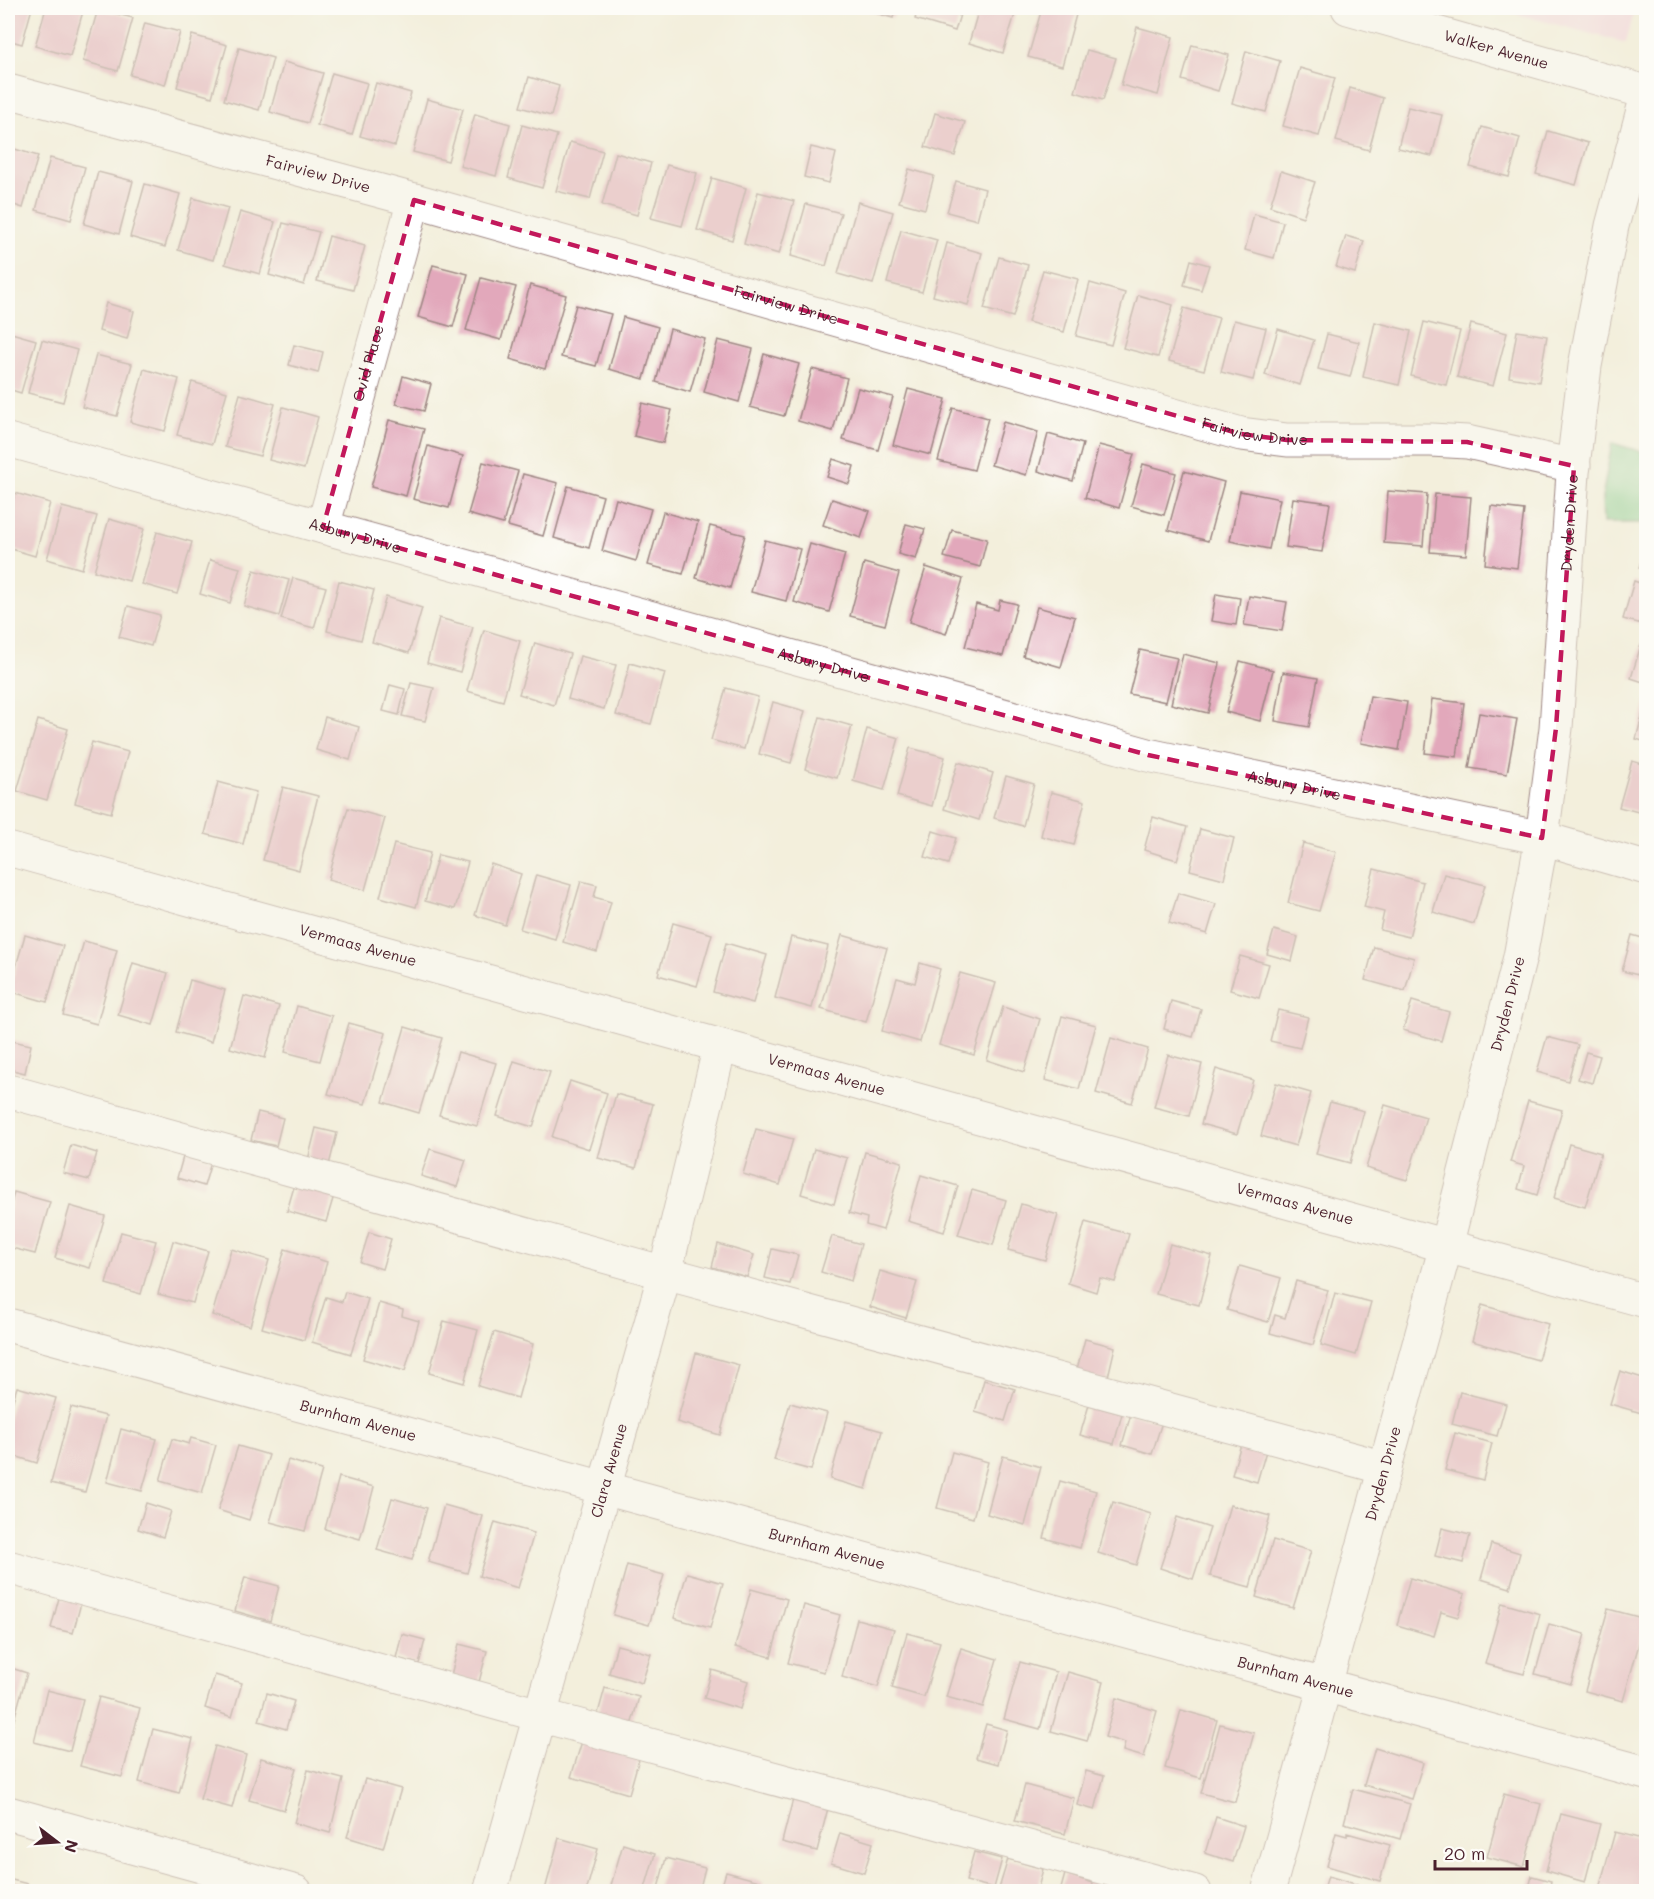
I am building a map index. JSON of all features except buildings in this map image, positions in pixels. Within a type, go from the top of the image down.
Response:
[{"type":"street","name":"Walker Avenue","points":[[1348,8],[1647,92]]},
{"type":"street","name":"Fairview Drive","points":[[8,91],[414,200],[1242,434],[1287,440],[1467,442],[1574,466]]},
{"type":"street","name":"Dryden Drive","points":[[1268,1892],[1446,1246],[1520,957],[1542,838],[1556,728],[1574,466],[1585,366],[1612,226],[1647,99]]},
{"type":"street","name":"Ovid Place","points":[[323,527],[414,200]]},
{"type":"street","name":"Asbury Drive","points":[[8,440],[1148,755],[1542,838],[1647,867]]},
{"type":"street","name":"Vermaas Avenue","points":[[8,849],[1647,1302]]},
{"type":"street","name":"Clara Avenue","points":[[490,1892],[665,1274],[720,1046]]},
{"type":"street","points":[[8,1091],[665,1274],[1385,1468]]},
{"type":"street","name":"Burnham Avenue","points":[[8,1325],[1647,1773]]},
{"type":"street","points":[[8,1567],[539,1715],[1195,1892]]},
{"type":"street","points":[[8,1813],[296,1892]]},
{"type":"highlighted area","points":[[414,200],[1241,434],[1287,440],[1467,442],[1574,466],[1556,728],[1542,838],[1148,755],[323,527]]},
{"type":"shaded area","points":[[1494,8],[1635,8],[1626,43]]},
{"type":"green space","points":[[1612,443],[1646,453],[1646,523],[1603,523],[1602,498]]}]
